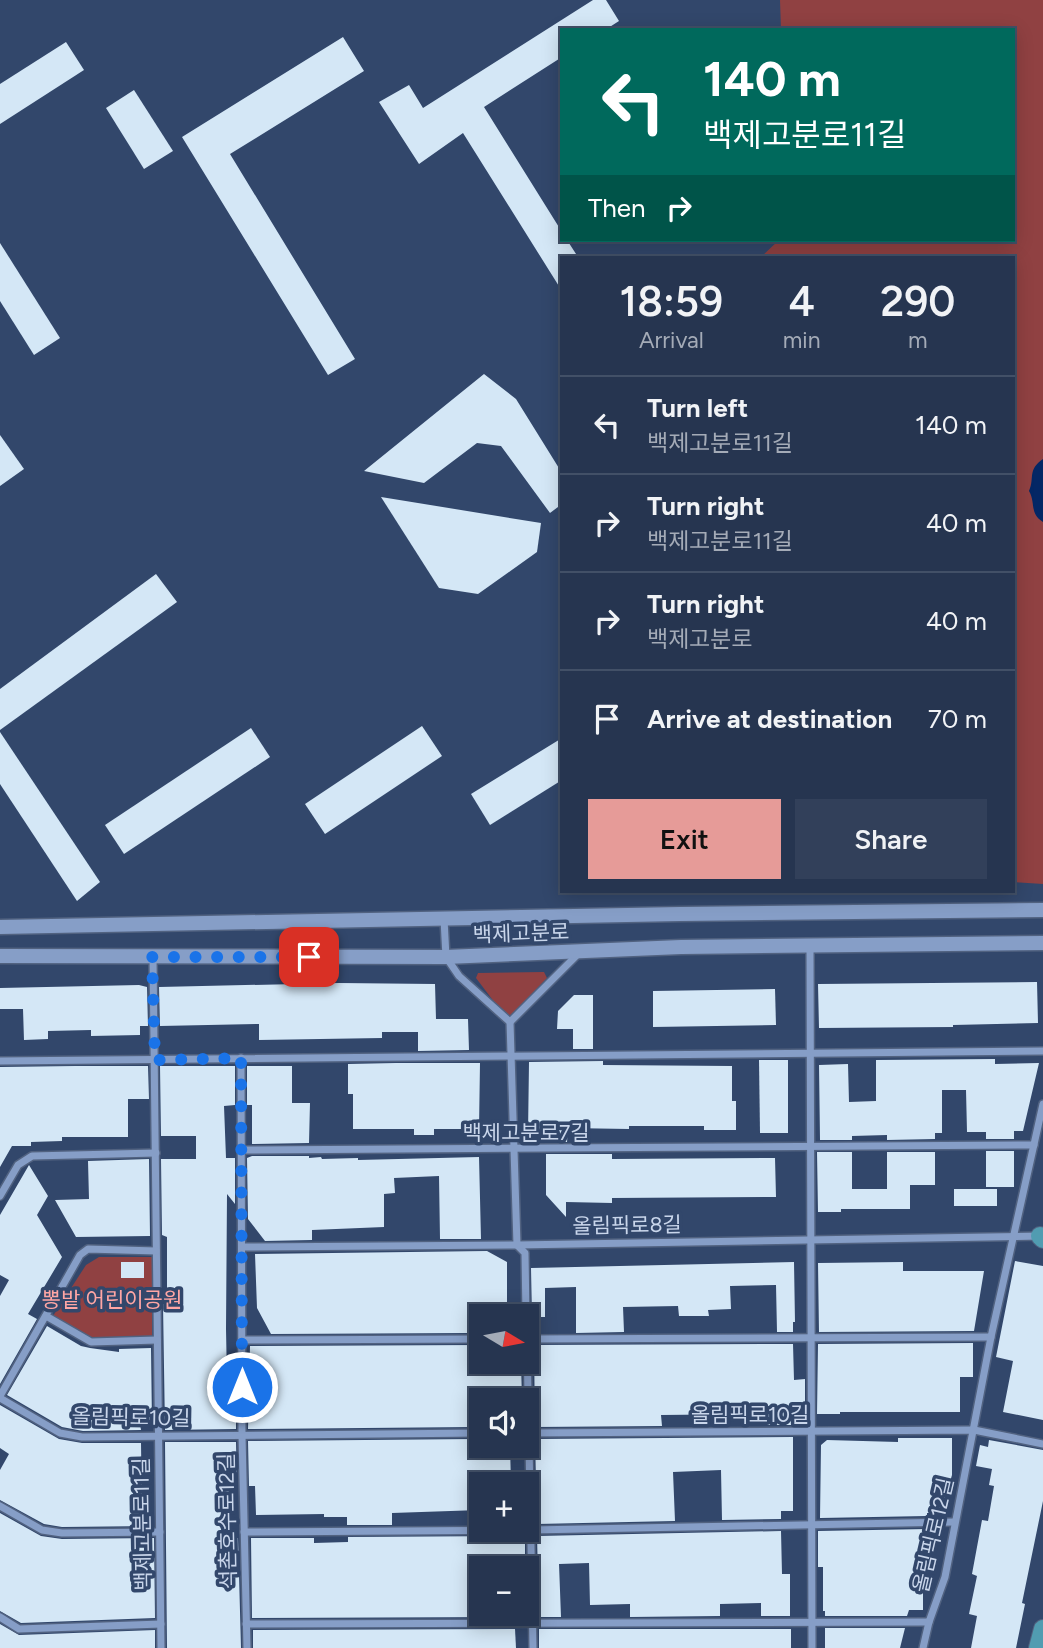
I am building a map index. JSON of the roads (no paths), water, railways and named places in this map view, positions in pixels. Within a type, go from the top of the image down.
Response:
[{"type":"main road","name":"백제고분로","points":[[4,926],[1043,910]]},
{"type":"main road","name":"백제고분로","points":[[0,956],[446,957],[681,947],[1043,943]]},
{"type":"main road","points":[[1038,1648],[1043,1629]]},
{"type":"street","points":[[444,918],[446,957],[459,976],[510,1022]]},
{"type":"street","points":[[810,946],[812,1648]]},
{"type":"street","points":[[526,1304],[525,1253],[517,1245],[510,1022],[581,951]]},
{"type":"street","name":"백제고분로11길","points":[[152,957],[161,1648]]},
{"type":"street","points":[[0,1061],[1043,1051]]},
{"type":"street","name":"석촌호수로12길","points":[[241,1058],[242,1435],[247,1648]]},
{"type":"street","points":[[974,1430],[991,1336],[1043,1104]]},
{"type":"street","name":"백제고분로7길","points":[[241,1150],[1034,1145]]},
{"type":"street","points":[[0,1196],[18,1165],[32,1156],[156,1153]]},
{"type":"street","name":"올림픽로8길","points":[[242,1247],[1042,1237]]},
{"type":"street","points":[[0,1397],[80,1255],[88,1249],[156,1251]]},
{"type":"street","points":[[46,1316],[91,1342],[157,1340]]},
{"type":"street","points":[[539,1342],[991,1336]]},
{"type":"street","points":[[242,1340],[469,1339]]},
{"type":"street","name":"올림픽로10길","points":[[0,1397],[60,1433],[82,1437],[469,1433]]},
{"type":"street","name":"올림픽로10길","points":[[539,1433],[974,1430],[1043,1444]]},
{"type":"street","name":"올림픽로12길","points":[[923,1648],[945,1577],[974,1430]]},
{"type":"street","points":[[0,1506],[42,1530],[62,1533],[160,1532]]},
{"type":"street","points":[[539,1530],[954,1522]]},
{"type":"street","points":[[244,1532],[469,1530]]},
{"type":"street","points":[[0,1617],[19,1629],[160,1624]]},
{"type":"street","points":[[539,1623],[929,1622]]},
{"type":"street","points":[[246,1624],[469,1623]]},
{"type":"street","points":[[532,1626],[533,1648]]},
{"type":"water","points":[[1043,459],[1043,522],[1034,511],[1029,491],[1033,471]]},
{"type":"park label","name":"뽕밭 어린이공원","points":[[112,1299]]}]
